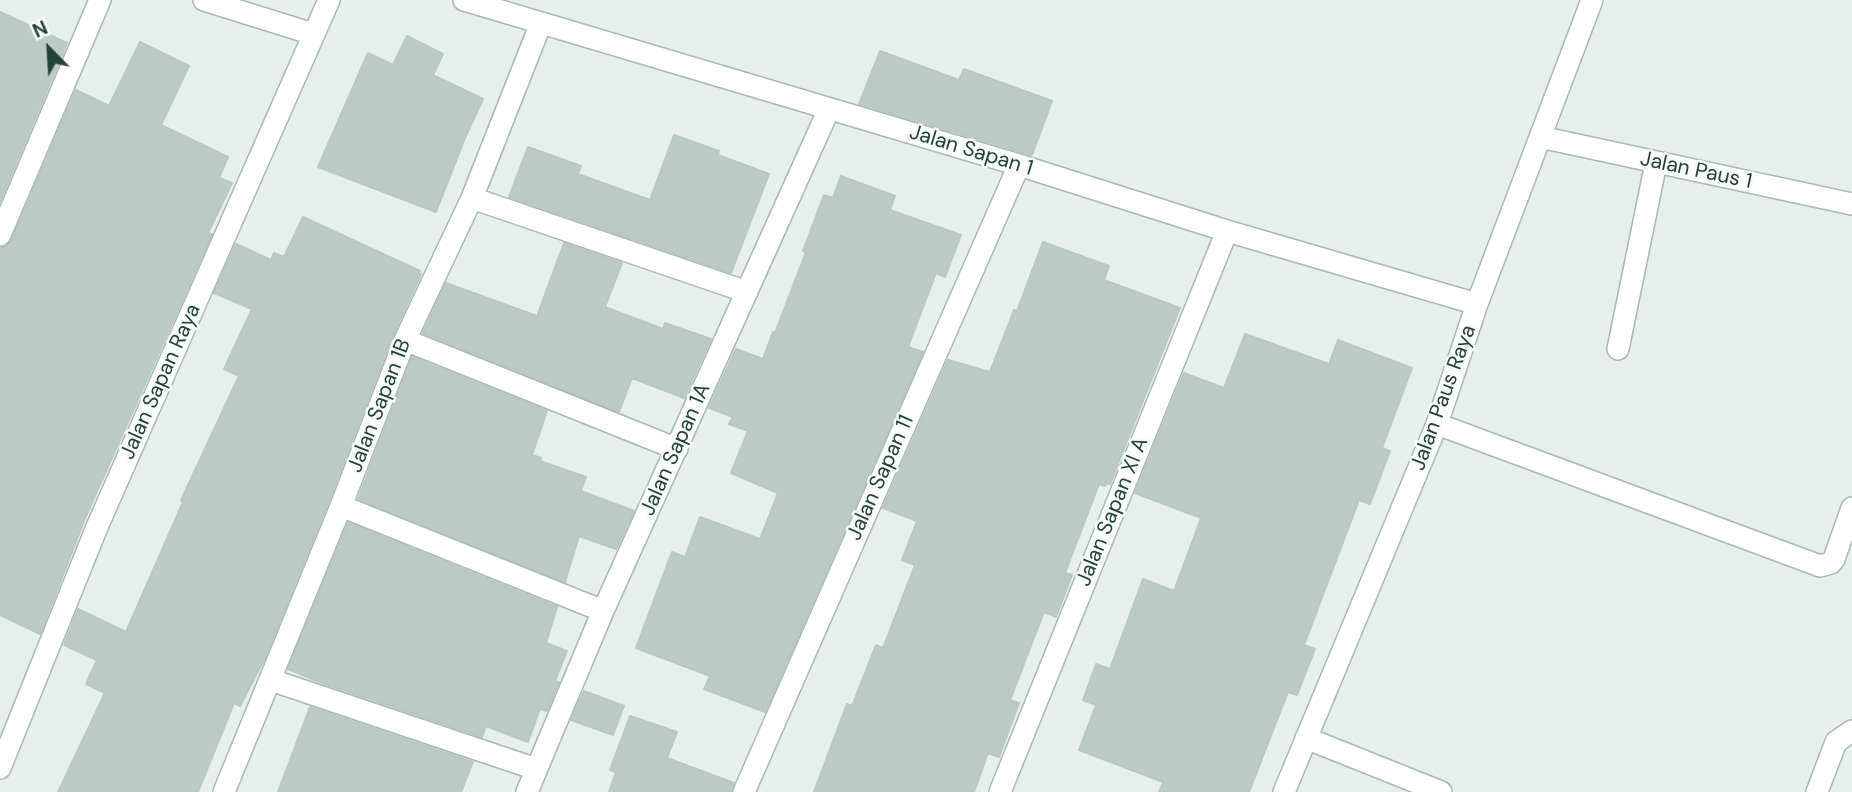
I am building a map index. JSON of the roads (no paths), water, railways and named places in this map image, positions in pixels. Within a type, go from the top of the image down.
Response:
[{"type":"street","points":[[0,235],[100,0]]},
{"type":"street","points":[[204,0],[313,34]]},
{"type":"street","name":"Jalan Sapan Raya","points":[[0,768],[97,527],[329,0]]},
{"type":"street","name":"Jalan Sapan 1","points":[[464,0],[1477,304]]},
{"type":"street","name":"Jalan Paus Raya","points":[[1284,792],[1437,424],[1477,304],[1592,0]]},
{"type":"street","name":"Jalan Sapan 1B","points":[[224,792],[341,506],[405,340],[472,198],[541,23]]},
{"type":"street","name":"Jalan Sapan 1A","points":[[527,792],[603,611],[829,109]]},
{"type":"street","name":"Jalan Paus 1","points":[[1540,137],[1852,204]]},
{"type":"street","points":[[1618,349],[1656,163]]},
{"type":"street","name":"Jalan Sapan 11","points":[[744,792],[1019,165]]},
{"type":"street","points":[[472,198],[747,292]]},
{"type":"street","name":"Jalan Sapan XI A","points":[[1000,792],[1227,231]]},
{"type":"street","points":[[405,340],[677,449]]},
{"type":"street","points":[[1437,424],[1820,566],[1831,564],[1834,559],[1852,508]]},
{"type":"street","points":[[341,506],[603,611]]},
{"type":"street","points":[[271,680],[536,769]]},
{"type":"street","points":[[1817,792],[1836,742],[1852,731]]},
{"type":"street","points":[[1306,738],[1441,792]]}]
